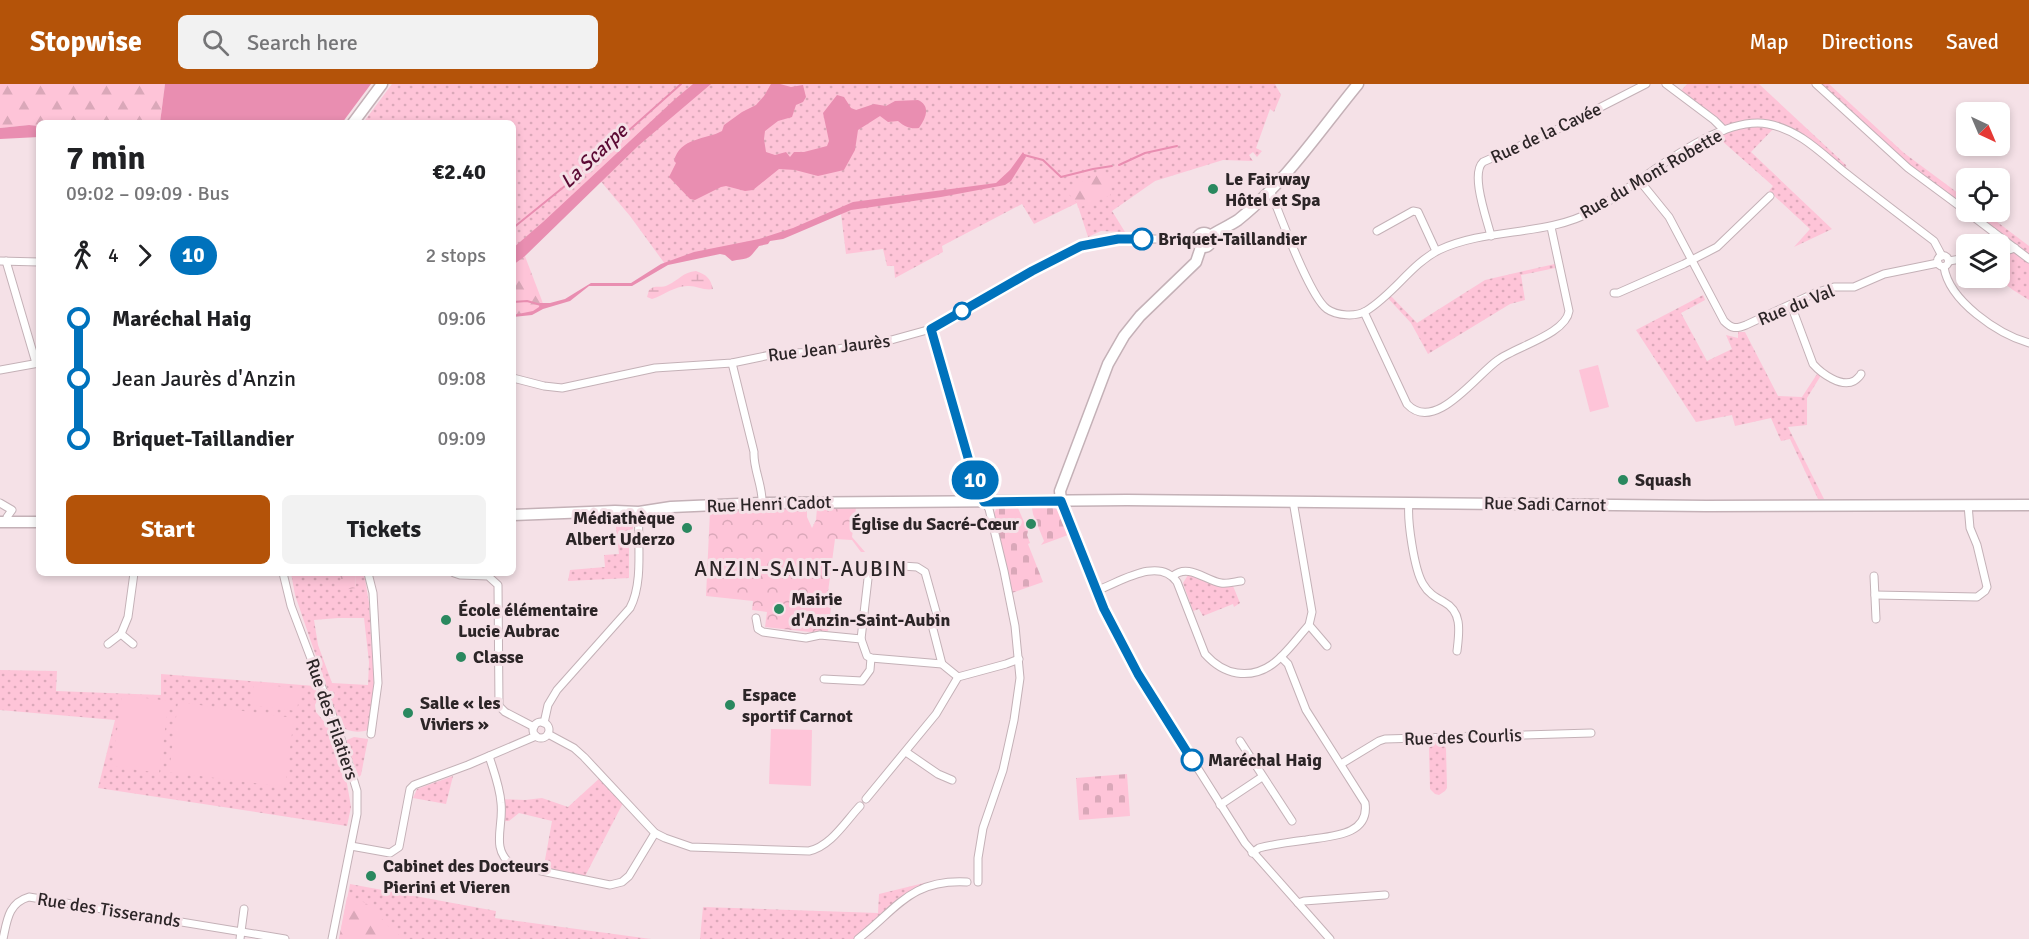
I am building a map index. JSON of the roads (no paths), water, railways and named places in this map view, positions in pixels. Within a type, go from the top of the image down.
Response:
[{"type":"main road","points":[[355,120],[382,84]]},
{"type":"main road","points":[[1061,501],[1060,491],[1108,364],[1124,336],[1140,316],[1196,262],[1201,233],[1210,236],[1238,220],[1267,193],[1297,161],[1358,84]]},
{"type":"main road","name":"Rue Sadi Carnot","points":[[1061,501],[1706,506],[2029,505]]},
{"type":"main road","name":"Rue Henri Cadot","points":[[516,515],[639,512],[671,507],[762,503],[1061,501]]},
{"type":"main road","points":[[4,522],[36,522]]},
{"type":"street","name":"Rue de la Cavée","points":[[1491,236],[1477,177],[1478,166],[1556,130],[1646,84]]},
{"type":"street","points":[[1666,84],[1724,130]]},
{"type":"street","points":[[1816,84],[1908,168],[1956,203]]},
{"type":"street","name":"Rue du Mont Robette","points":[[1364,312],[1381,300],[1436,251],[1462,241],[1551,227],[1590,213],[1664,162],[1724,130],[1738,125],[1759,123],[1800,135],[1934,241],[1948,282],[1971,309],[2008,336],[2029,343]]},
{"type":"street","points":[[1639,180],[1669,218],[1692,260]]},
{"type":"street","points":[[1267,193],[1272,195],[1287,234],[1316,294],[1326,308],[1347,315],[1364,312],[1407,404],[1422,413],[1441,408],[1457,398],[1497,360],[1566,322],[1569,311],[1551,227]]},
{"type":"street","points":[[1614,293],[1718,247],[1770,196]]},
{"type":"street","points":[[1377,231],[1387,229],[1413,211],[1421,211],[1436,251]]},
{"type":"street","points":[[1981,222],[2029,259]]},
{"type":"street","points":[[1992,230],[1994,234]]},
{"type":"street","name":"Rue Jean Jaurès","points":[[516,379],[562,388],[656,368],[732,363],[775,354],[817,352],[884,342],[931,329],[1032,271],[1081,246],[1118,239],[1199,243]]},
{"type":"street","name":"Rue du Val","points":[[1692,260],[1724,321],[1737,329],[1834,287],[1854,287],[1884,274],[1956,260]]},
{"type":"street","points":[[36,262],[3,261],[36,360]]},
{"type":"street","points":[[1791,305],[1813,364],[1819,371],[1844,383],[1855,381],[1861,374]]},
{"type":"street","points":[[931,329],[977,489],[990,511],[1015,626],[1019,659],[1020,678],[1014,720],[1003,770],[983,828],[978,858],[978,882]]},
{"type":"street","points":[[0,370],[36,363]]},
{"type":"street","points":[[732,363],[754,452],[762,503]]},
{"type":"street","points":[[1061,501],[1104,609],[1138,674],[1252,854],[1330,939]]},
{"type":"street","points":[[1098,590],[1146,572],[1164,570],[1173,576],[1205,654],[1212,662],[1234,672],[1251,674],[1267,669],[1281,657],[1309,625],[1312,612],[1293,501]]},
{"type":"street","points":[[0,503],[12,510],[4,522]]},
{"type":"street","points":[[1409,503],[1408,521],[1418,573],[1423,585],[1434,597],[1446,603],[1455,612],[1459,634],[1457,651]]},
{"type":"street","points":[[1875,595],[1977,597],[1982,594],[1987,587],[1977,545],[1970,528],[1968,505]]},
{"type":"street","points":[[544,723],[548,705],[557,690],[630,608],[638,584],[639,512]]},
{"type":"street","points":[[942,664],[933,629],[937,615],[925,572],[917,567],[873,564],[869,570],[861,639],[867,656],[942,664],[958,677]]},
{"type":"street","points":[[1173,576],[1178,571],[1187,570],[1222,583],[1241,581]]},
{"type":"street","points":[[108,644],[121,634],[128,617],[134,576]]},
{"type":"street","name":"Rue des Filatiers","points":[[284,576],[291,606],[352,770],[357,791],[357,814],[332,939]]},
{"type":"street","points":[[369,576],[373,593],[378,683],[371,734]]},
{"type":"street","points":[[488,576],[498,585],[499,706],[505,712],[534,727],[536,735],[542,738],[548,734]]},
{"type":"street","points":[[1874,576],[1875,620]]},
{"type":"street","points":[[756,618],[758,629],[763,632],[806,638],[820,635],[861,639]]},
{"type":"street","points":[[1309,625],[1327,646]]},
{"type":"street","points":[[121,634],[133,644]]},
{"type":"street","points":[[1252,854],[1259,848],[1350,832],[1360,824],[1367,813],[1365,803],[1306,710],[1288,664],[1281,657]]},
{"type":"street","points":[[824,679],[862,681],[870,670],[872,658]]},
{"type":"street","points":[[866,799],[936,714],[958,677],[1019,659]]},
{"type":"street","points":[[534,727],[537,723],[544,723],[548,727],[548,734]]},
{"type":"street","name":"Rue des Courlis","points":[[1341,764],[1385,739],[1591,733]]},
{"type":"street","points":[[548,734],[574,748],[584,757],[655,833],[691,847],[809,850],[826,845],[860,806]]},
{"type":"street","points":[[351,846],[386,852],[394,851],[399,847],[411,789],[414,785],[536,735]]},
{"type":"street","points":[[1240,741],[1292,821]]},
{"type":"street","points":[[906,752],[938,774],[952,780]]},
{"type":"street","points":[[489,756],[501,799],[499,847],[504,859],[512,865],[609,885],[622,882],[629,876],[655,833]]},
{"type":"street","points":[[1220,805],[1262,777]]},
{"type":"street","points":[[858,939],[908,896],[926,887],[943,883],[967,882]]},
{"type":"street","points":[[1298,903],[1385,895]]},
{"type":"street","name":"Rue des Tisserands","points":[[3,939],[10,910],[20,900],[29,897],[241,935],[285,939]]},
{"type":"street","points":[[241,935],[244,909]]},
{"type":"waterway","name":"La Scarpe","points":[[516,226],[581,173],[681,84]]},
{"type":"waterway","points":[[1119,165],[1145,153],[1177,146]]},
{"type":"waterway","points":[[1023,157],[1024,155],[1043,160],[1061,177],[1112,166]]},
{"type":"waterway","points":[[516,302],[527,301],[541,305]]},
{"type":"place","name":"Le Fairway Hôtel et Spa","points":[[1213,189]]},
{"type":"place","name":"Briquet-Taillandier","points":[[1142,239]]},
{"type":"place","name":"Squash","points":[[1623,480]]},
{"type":"place","name":"Église du Sacré-Cœur","points":[[1031,524]]},
{"type":"place","name":"Médiathèque Albert Uderzo","points":[[687,528]]},
{"type":"place","name":"Mairie d'Anzin-Saint-Aubin","points":[[779,609]]},
{"type":"place","name":"École élémentaire Lucie Aubrac","points":[[446,620]]},
{"type":"place","name":"Classe","points":[[461,657]]},
{"type":"place","name":"Espace sportif Carnot","points":[[730,705]]},
{"type":"place","name":"Salle « les Viviers »","points":[[408,713]]},
{"type":"place","name":"Maréchal Haig","points":[[1192,760]]},
{"type":"place","name":"Cabinet des Docteurs Pierini et Vieren","points":[[371,876]]},
{"type":"district","name":"ANZIN-SAINT-AUBIN","points":[[801,569]]}]
